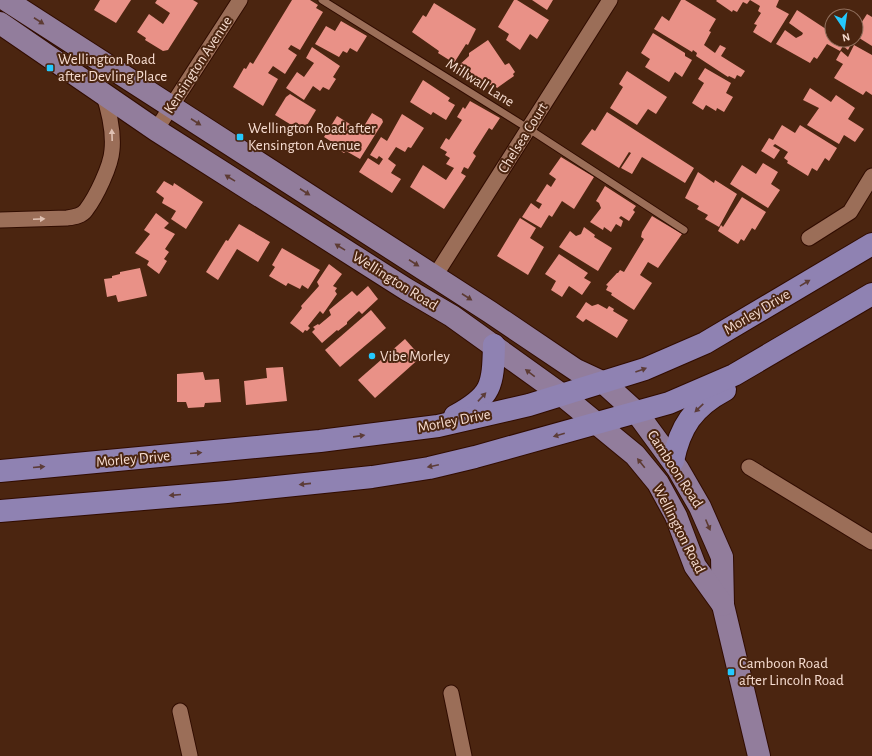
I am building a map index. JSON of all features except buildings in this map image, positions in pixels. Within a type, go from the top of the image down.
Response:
[{"type":"highway","name":"Morley Drive","points":[[0,471],[320,441],[438,426],[529,405],[604,383],[645,369],[705,343],[872,244]]},
{"type":"highway","points":[[0,511],[227,492],[372,477],[475,457],[669,403],[734,375],[866,298]]},
{"type":"highway","points":[[673,461],[677,441],[688,420],[710,398],[766,368],[866,298]]},
{"type":"highway","points":[[438,426],[469,409],[484,396],[491,384],[494,346]]},
{"type":"main road","name":"Wellington Road","points":[[6,0],[435,276],[576,370],[604,383]]},
{"type":"main road","name":"Wellington Road","points":[[0,23],[156,130],[399,285],[452,316],[562,395],[635,455],[658,483],[676,516],[695,566],[723,605]]},
{"type":"main road","name":"Camboon Road","points":[[604,383],[637,413],[673,461],[700,507],[722,557],[723,605],[759,756]]},
{"type":"street","name":"Kensington Avenue","points":[[156,130],[240,0]]},
{"type":"street","name":"Chelsea Court","points":[[435,276],[610,0]]},
{"type":"street","points":[[0,220],[67,218],[78,216],[86,211],[100,186],[112,151],[112,130],[103,93]]},
{"type":"street","points":[[809,238],[850,212],[872,176]]},
{"type":"street","points":[[749,467],[872,542]]},
{"type":"street","points":[[451,693],[464,756]]},
{"type":"street","points":[[180,711],[190,756]]},
{"type":"lane","name":"Millwall Lane","points":[[322,0],[528,129],[684,230]]},
{"type":"place","name":"Wellington Road after Devling Place","points":[[50,68]]},
{"type":"place","name":"Wellington Road after Kensington Avenue","points":[[240,137]]},
{"type":"place","name":"Vibe Morley","points":[[372,356]]},
{"type":"place","name":"Camboon Road after Lincoln Road","points":[[731,672]]}]
